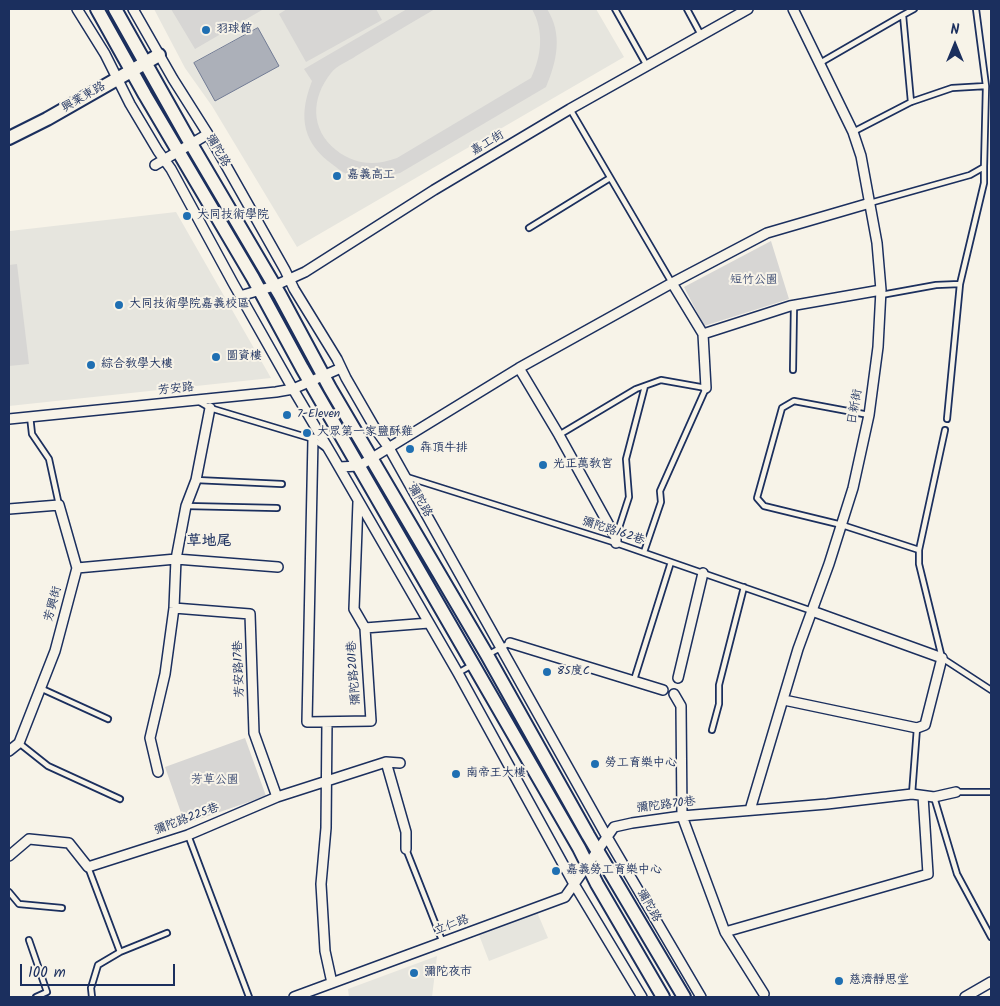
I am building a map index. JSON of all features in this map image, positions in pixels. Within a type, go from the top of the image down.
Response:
[{"type":"street","points":[[77,9],[105,54],[130,104],[158,152],[172,169],[240,296],[458,674],[574,884],[642,997]]},
{"type":"street","points":[[97,9],[663,997]]},
{"type":"street","name":"彌陀路","points":[[115,9],[323,375],[684,997]]},
{"type":"street","name":"彌陀路","points":[[133,9],[208,134],[289,279],[337,358],[376,430],[389,448],[506,645],[607,837],[700,997]]},
{"type":"street","name":"嘉工街","points":[[240,296],[274,286],[305,272],[434,190],[570,109],[748,9]]},
{"type":"street","name":"日新街","points":[[750,810],[798,648],[842,525],[852,488],[869,415],[878,347],[881,293],[877,244],[861,156],[854,132],[793,9]]},
{"type":"street","name":"興業東路","points":[[9,138],[48,119],[159,55]]},
{"type":"street","points":[[155,165],[208,134]]},
{"type":"street","points":[[339,467],[358,466],[519,368],[767,233],[870,204]]},
{"type":"street","points":[[672,284],[702,334],[706,388]]},
{"type":"street","points":[[702,334],[794,305],[881,293]]},
{"type":"street","name":"芳安路","points":[[9,419],[293,389],[341,368]]},
{"type":"street","points":[[519,368],[616,540]]},
{"type":"street","points":[[158,772],[150,738],[165,674],[174,608],[176,559],[186,506],[196,480],[210,408]]},
{"type":"street","points":[[313,439],[307,722],[327,722],[328,780],[321,884],[325,951],[332,983]]},
{"type":"street","points":[[358,502],[354,609],[365,628]]},
{"type":"street","points":[[9,510],[59,505],[77,568],[176,559],[278,567]]},
{"type":"street","name":"芳興街","points":[[19,743],[55,650],[77,568]]},
{"type":"street","points":[[678,678],[704,573]]},
{"type":"street","name":"芳安路17巷","points":[[174,608],[250,614],[254,733],[277,797]]},
{"type":"street","points":[[784,700],[917,728],[925,725],[942,658],[812,611]]},
{"type":"street","name":"彌陀路201巷","points":[[327,722],[371,721],[365,628],[429,623]]},
{"type":"street","points":[[506,645],[634,680],[663,690]]},
{"type":"street","points":[[674,694],[681,706],[682,816],[725,932],[764,994]]},
{"type":"street","points":[[9,751],[19,743]]},
{"type":"street","points":[[400,763],[386,762],[406,832],[406,849]]},
{"type":"street","name":"彌陀路225巷","points":[[88,866],[188,834],[277,797],[386,762]]},
{"type":"street","name":"彌陀路70巷","points":[[598,851],[614,827],[632,823],[682,816],[827,804],[912,794],[934,797],[956,792]]},
{"type":"street","points":[[725,932],[928,874],[923,796]]},
{"type":"street","points":[[9,856],[29,839],[69,843],[88,866]]},
{"type":"street","name":"立仁路","points":[[294,997],[565,898],[587,864],[598,851]]},
{"type":"street","points":[[965,997],[991,982]]},
{"type":"lane","points":[[615,9],[647,66]]},
{"type":"lane","points":[[687,9],[701,35]]},
{"type":"lane","points":[[820,63],[914,9]]},
{"type":"lane","points":[[947,419],[960,284],[984,183],[986,86],[976,9]]},
{"type":"lane","points":[[903,15],[911,102]]},
{"type":"lane","points":[[854,132],[911,102],[952,88],[986,86]]},
{"type":"lane","points":[[570,109],[672,284]]},
{"type":"lane","points":[[870,204],[970,175],[984,167]]},
{"type":"lane","points":[[529,228],[610,178]]},
{"type":"lane","points":[[881,293],[936,285],[960,284]]},
{"type":"lane","points":[[793,370],[794,305]]},
{"type":"lane","points":[[558,435],[636,389],[660,380],[706,388],[660,491],[661,502],[644,552]]},
{"type":"lane","points":[[616,540],[630,497],[626,458],[645,386]]},
{"type":"lane","points":[[196,400],[210,408],[313,439],[332,455]]},
{"type":"lane","points":[[869,415],[794,401],[782,408],[757,498],[764,506],[842,525],[919,550]]},
{"type":"lane","points":[[30,416],[32,434],[49,459],[59,505]]},
{"type":"lane","points":[[945,430],[919,550],[919,564],[942,658],[991,690]]},
{"type":"lane","name":"彌陀路162巷","points":[[405,477],[616,540],[671,562],[812,611]]},
{"type":"lane","points":[[196,480],[282,484]]},
{"type":"lane","points":[[186,506],[277,508]]},
{"type":"lane","points":[[634,680],[671,562]]},
{"type":"lane","points":[[712,730],[719,704],[719,685],[744,588]]},
{"type":"lane","points":[[487,655],[506,645]]},
{"type":"lane","points":[[458,674],[473,665]]},
{"type":"lane","points":[[40,688],[108,719]]},
{"type":"lane","points":[[912,794],[917,728]]},
{"type":"lane","points":[[19,743],[48,766],[120,800]]},
{"type":"lane","points":[[956,792],[991,792]]},
{"type":"lane","points":[[934,797],[957,874],[991,937]]},
{"type":"lane","points":[[188,834],[249,997]]},
{"type":"lane","points":[[406,849],[443,943]]},
{"type":"lane","points":[[88,866],[120,952]]},
{"type":"lane","points":[[9,892],[19,904],[62,908]]},
{"type":"lane","points":[[92,997],[91,988],[98,965],[120,952],[167,933]]},
{"type":"lane","points":[[29,940],[47,992],[36,997]]},
{"type":"shaded area","name":"嘉義高工","points":[[154,9],[596,9],[624,57],[297,247],[212,106],[185,68]]},
{"type":"shaded area","points":[[258,28],[279,66],[215,101],[194,63]]},
{"type":"shaded area","name":"大同技術學院嘉義校區","points":[[176,212],[271,378],[9,406],[9,224],[10,231]]},
{"type":"shaded area","points":[[537,912],[548,938],[489,961],[479,935]]},
{"type":"shaded area","name":"彌陀夜市","points":[[437,956],[432,997],[349,997],[348,989]]},
{"type":"green space","name":"羽球館","points":[[171,9],[261,9],[262,10],[195,49]]},
{"type":"green space","points":[[287,9],[376,9],[382,20],[306,62],[279,14]]},
{"type":"green space","points":[[407,9],[435,9],[336,68],[324,83],[320,93],[316,113],[321,133],[336,150],[350,159],[373,163],[397,158],[531,78],[535,69],[540,43],[536,17],[532,9],[547,9],[555,28],[557,48],[550,77],[546,87],[400,173],[369,178],[347,174],[328,161],[319,152],[307,134],[304,114],[312,81],[304,69]]},
{"type":"green space","name":"短竹公園","points":[[771,241],[789,299],[704,326],[684,287]]},
{"type":"green space","points":[[17,264],[29,364],[9,366],[9,265]]},
{"type":"green space","name":"芳草公園","points":[[245,738],[266,796],[185,824],[165,767]]},
{"type":"place","name":"羽球館","points":[[206,30]]},
{"type":"place","name":"嘉義高工","points":[[337,176]]},
{"type":"place","name":"大同技術學院","points":[[187,216]]},
{"type":"place","name":"大同技術學院嘉義校區","points":[[119,305]]},
{"type":"place","name":"圖資樓","points":[[216,357]]},
{"type":"place","name":"綜合教學大樓","points":[[91,365]]},
{"type":"place","name":"7-Eleven","points":[[287,415]]},
{"type":"place","name":"大眾第一家鹽酥雞","points":[[307,433]]},
{"type":"place","name":"犇頂牛排","points":[[410,449]]},
{"type":"place","name":"光正萬教宮","points":[[543,465]]},
{"type":"place","name":"85度C","points":[[547,672]]},
{"type":"place","name":"勞工育樂中心","points":[[595,764]]},
{"type":"place","name":"南帝王大樓","points":[[456,774]]},
{"type":"place","name":"嘉義勞工育樂中心","points":[[556,871]]},
{"type":"place","name":"彌陀夜市","points":[[414,973]]},
{"type":"place","name":"慈濟靜思堂","points":[[839,981]]},
{"type":"district","name":"草地尾","points":[[209,542]]}]
